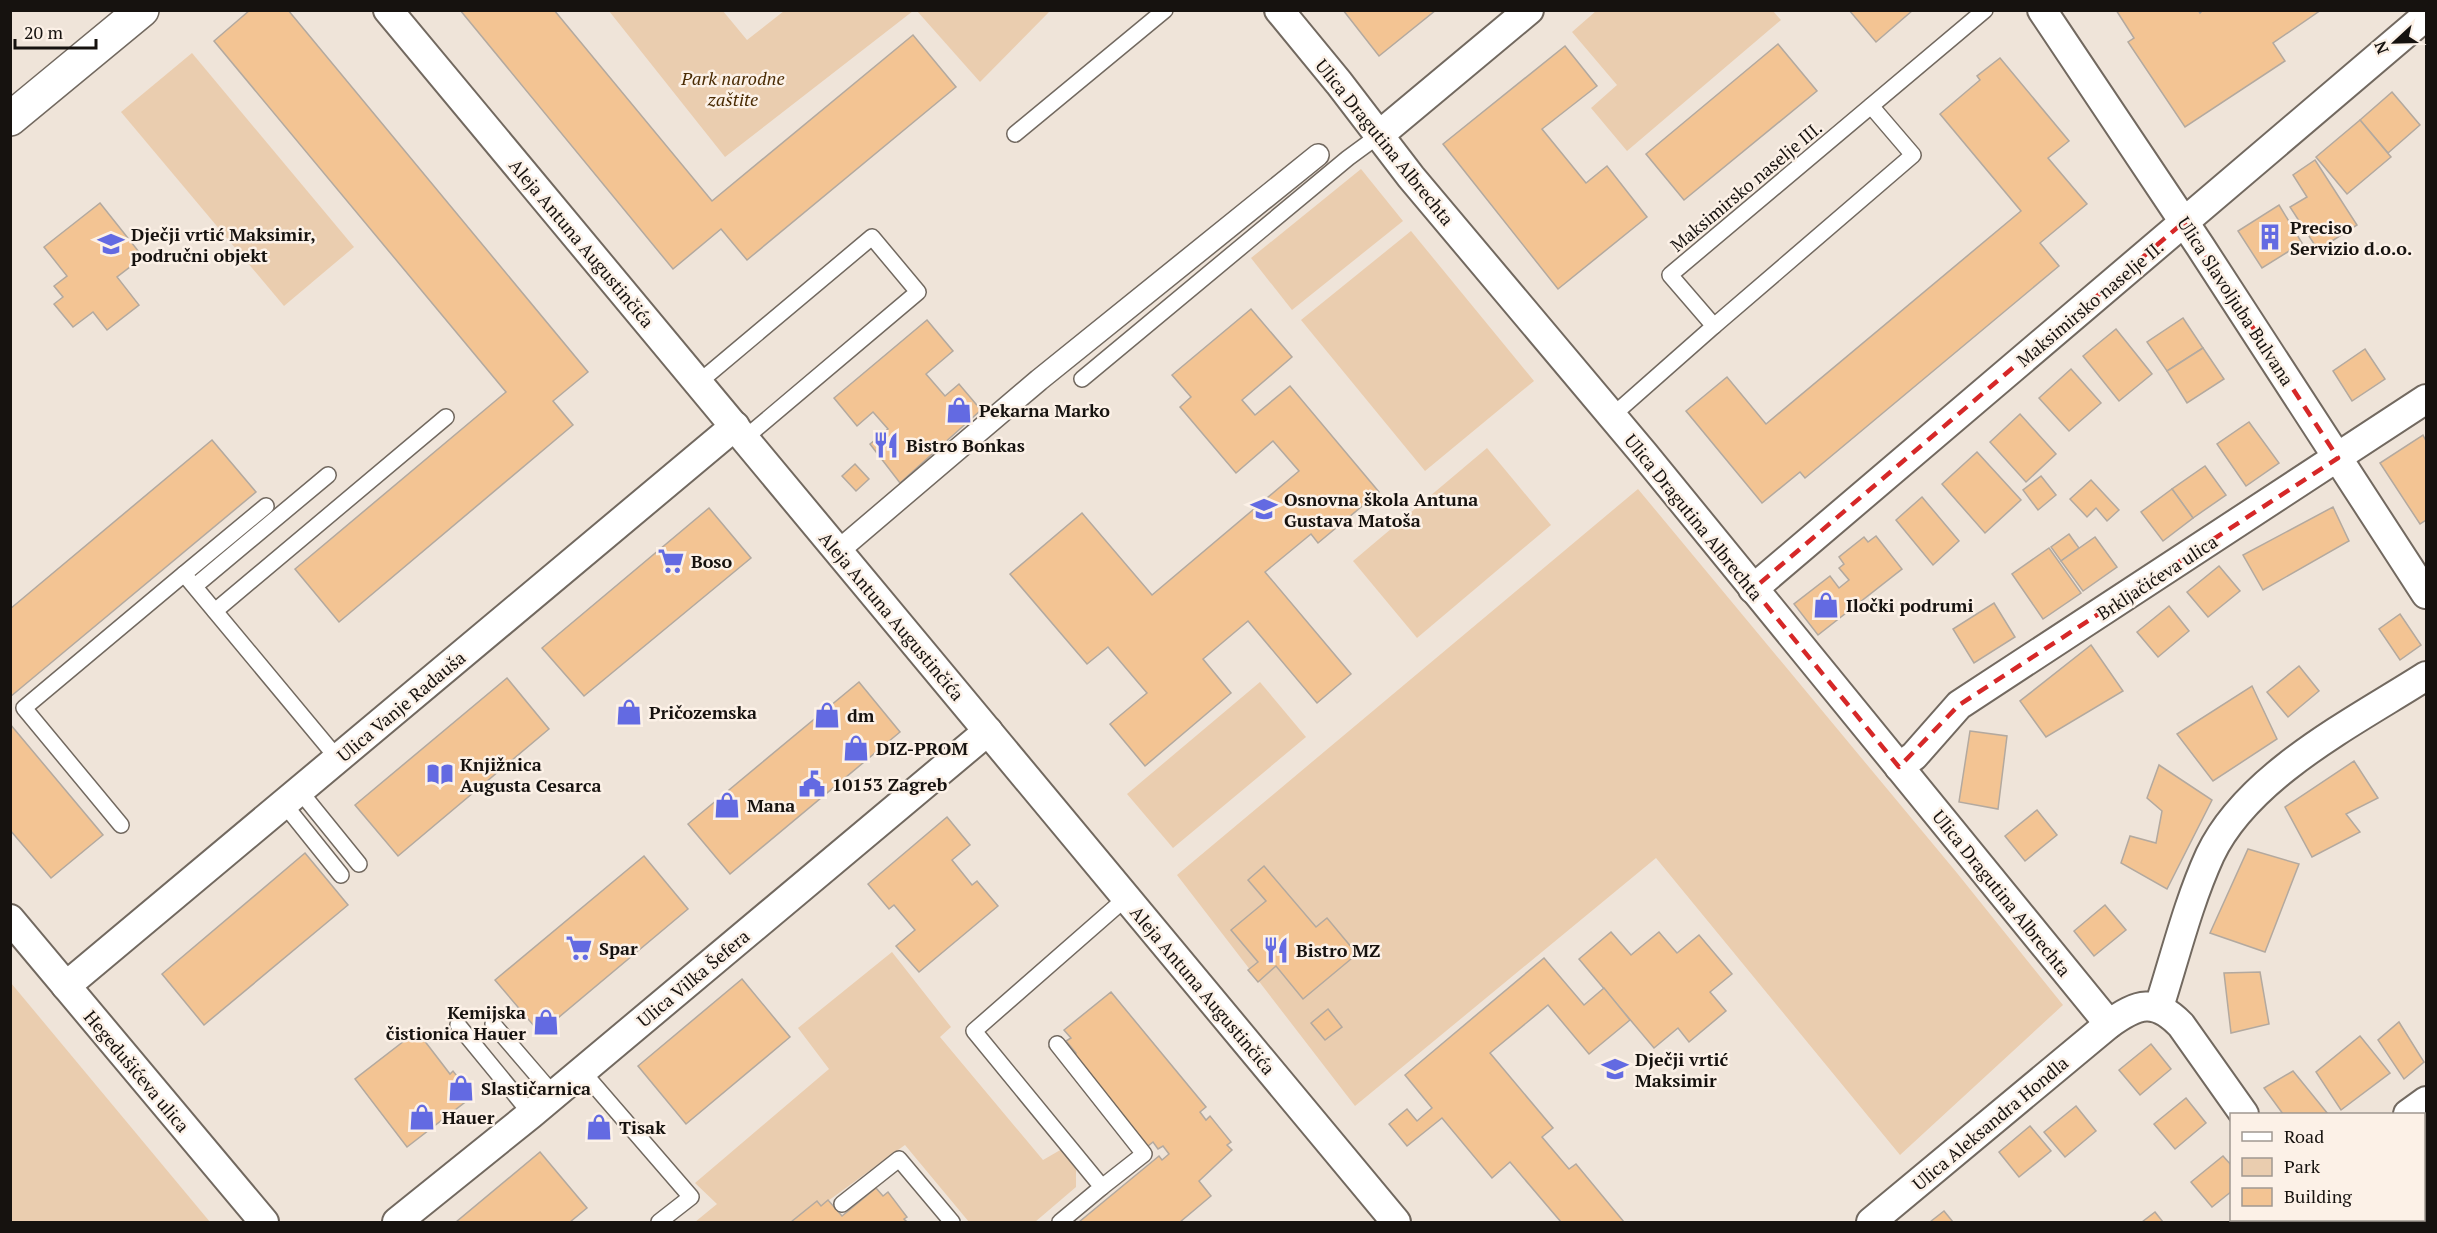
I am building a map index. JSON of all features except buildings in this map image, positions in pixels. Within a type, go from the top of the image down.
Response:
[{"type":"street","points":[[10,119],[142,10]]},
{"type":"street","name":"Aleja Antuna Augustinčića","points":[[388,10],[1396,1222]]},
{"type":"street","name":"Ulica Dragutina Albrechta","points":[[1279,10],[1339,83],[1378,136],[1612,416],[2109,1024]]},
{"type":"street","points":[[1378,136],[1529,10]]},
{"type":"street","name":"Ulica Slavoljuba Bulvana","points":[[2042,10],[2184,222],[2427,594]]},
{"type":"street","name":"Maksimirsko naselje II.","points":[[1753,589],[2427,16]]},
{"type":"street","points":[[837,552],[1039,380],[1318,155]]},
{"type":"street","name":"Brkljačićeva ulica","points":[[1899,767],[1914,756],[1959,705],[2427,399]]},
{"type":"street","name":"Ulica Vanje Radauša","points":[[66,986],[291,797],[740,432]]},
{"type":"street","points":[[2243,1113],[2181,1025],[2159,1007],[2211,854],[2224,830],[2243,806],[2269,782],[2300,757],[2427,676]]},
{"type":"street","name":"Ulica Vilka Šefera","points":[[397,1222],[554,1095],[988,731]]},
{"type":"street","name":"Hegedušićeva ulica","points":[[10,919],[264,1222]]},
{"type":"street","name":"Ulica Aleksandra Hondla","points":[[1871,1222],[2126,1011],[2137,1007],[2159,1007]]},
{"type":"street","points":[[2409,1113],[2427,1101]]},
{"type":"lane","points":[[1015,134],[1165,10]]},
{"type":"lane","name":"Maksimirsko naselje III.","points":[[1714,326],[1670,275],[1985,10]]},
{"type":"lane","points":[[1612,416],[1913,155],[1871,105]]},
{"type":"lane","points":[[1082,379],[1348,158],[1378,136]]},
{"type":"lane","points":[[698,383],[872,237],[879,245],[918,292],[740,432]]},
{"type":"lane","points":[[215,611],[446,417]]},
{"type":"lane","points":[[195,586],[328,475]]},
{"type":"lane","points":[[121,825],[24,708],[266,506]]},
{"type":"lane","points":[[184,574],[338,759]]},
{"type":"lane","points":[[291,797],[358,864]]},
{"type":"lane","points":[[291,797],[341,875]]},
{"type":"lane","points":[[1102,1187],[974,1031],[1126,898]]},
{"type":"lane","points":[[494,1024],[554,1095]]},
{"type":"lane","points":[[458,1025],[531,1114]]},
{"type":"lane","points":[[1058,1044],[1144,1154],[1060,1222]]},
{"type":"lane","points":[[582,1071],[691,1197],[659,1222]]},
{"type":"lane","points":[[842,1204],[899,1159],[952,1222]]},
{"type":"highlighted area","points":[[2184,222],[2338,458],[1959,705],[1899,767],[1753,589]]},
{"type":"green space","name":"Park narodne zaštite","points":[[609,11],[723,11],[747,40],[784,11],[913,11],[725,157]]},
{"type":"green space","points":[[917,11],[1050,11],[980,82]]},
{"type":"green space","points":[[1596,11],[1773,11],[1781,20],[1627,151],[1591,108],[1617,85],[1572,32]]},
{"type":"green space","points":[[192,53],[354,247],[284,306],[121,112]]},
{"type":"green space","points":[[1361,169],[1403,221],[1292,310],[1251,258]]},
{"type":"green space","points":[[1411,231],[1534,381],[1425,471],[1301,320]]},
{"type":"green space","points":[[1487,448],[1551,525],[1417,638],[1353,561]]},
{"type":"green space","points":[[1638,489],[1957,873],[2063,1005],[1900,1155],[1656,858],[1355,1106],[1177,875]]},
{"type":"green space","points":[[1260,682],[1306,737],[1173,848],[1127,794]]},
{"type":"green space","points":[[892,952],[951,1027],[940,1037],[1043,1160],[1062,1149],[1076,1170],[1076,1187],[1035,1222],[969,1222],[905,1145],[821,1206],[817,1201],[791,1222],[695,1222],[717,1204],[695,1183],[829,1069],[798,1028]]},
{"type":"green space","points":[[11,983],[210,1222],[11,1222]]},
{"type":"place","name":"Preciso Servizio d.o.o.","points":[[2270,237]]},
{"type":"place","name":"Dječji vrtić Maksimir, područni objekt","points":[[111,244]]},
{"type":"place","name":"Pekarna Marko","points":[[959,410]]},
{"type":"place","name":"Bistro Bonkas","points":[[886,445]]},
{"type":"place","name":"Osnovna škola Antuna Gustava Matoša","points":[[1264,509]]},
{"type":"place","name":"Boso","points":[[671,561]]},
{"type":"place","name":"Iločki podrumi","points":[[1826,605]]},
{"type":"place","name":"Pričozemska","points":[[629,712]]},
{"type":"place","name":"dm","points":[[827,715]]},
{"type":"place","name":"DIZ-PROM","points":[[856,748]]},
{"type":"place","name":"Knjižnica Augusta Cesarca","points":[[440,774]]},
{"type":"place","name":"10153 Zagreb","points":[[812,784]]},
{"type":"place","name":"Mana","points":[[727,805]]},
{"type":"place","name":"Spar","points":[[579,948]]},
{"type":"place","name":"Bistro MZ","points":[[1276,950]]},
{"type":"place","name":"Kemijska čistionica Hauer","points":[[546,1022]]},
{"type":"place","name":"Dječji vrtić Maksimir","points":[[1615,1069]]},
{"type":"place","name":"Slastičarnica","points":[[461,1088]]},
{"type":"place","name":"Hauer","points":[[422,1117]]},
{"type":"place","name":"Tisak","points":[[599,1127]]}]
